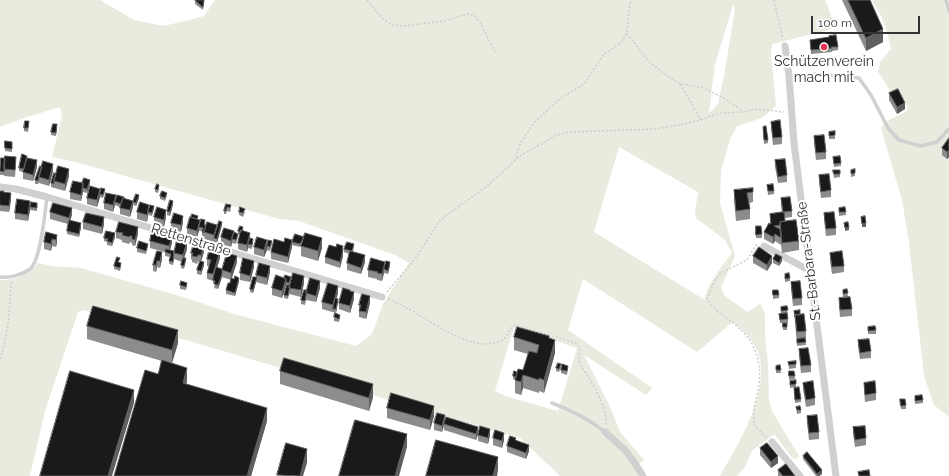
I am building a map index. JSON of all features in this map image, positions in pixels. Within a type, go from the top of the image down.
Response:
[{"type":"street","name":"St.-Barbara-Straße","points":[[785,46],[789,76],[794,144],[805,220],[836,476]]},
{"type":"street","name":"Rettenstraße","points":[[0,187],[16,189],[47,197],[382,297]]},
{"type":"street","points":[[764,246],[810,270]]},
{"type":"street","points":[[605,432],[625,450],[643,476]]},
{"type":"street","points":[[772,442],[800,476]]},
{"type":"lane","points":[[946,0],[949,11]]},
{"type":"lane","points":[[787,58],[810,59]]},
{"type":"lane","points":[[789,76],[818,74],[859,78],[871,95],[888,128],[899,140],[921,146],[937,142],[949,129]]},
{"type":"lane","points":[[0,277],[13,277],[31,268],[35,262],[39,249],[47,197]]},
{"type":"lane","points":[[552,403],[582,416],[605,432]]},
{"type":"path","points":[[367,0],[384,20],[392,25],[404,26],[444,21],[468,14],[475,16],[480,22],[495,52]]},
{"type":"path","points":[[514,162],[522,142],[533,124],[558,100],[584,84],[604,54],[621,43],[627,33],[631,0]]},
{"type":"path","points":[[774,0],[785,46]]},
{"type":"path","points":[[627,33],[649,62],[666,75],[680,84],[701,88],[724,98],[744,112]]},
{"type":"path","points":[[680,84],[701,120]]},
{"type":"path","points":[[605,432],[605,412],[591,381],[580,364],[580,349],[576,342],[515,325],[511,327],[505,339],[495,343],[482,344],[466,340],[440,327],[405,306],[382,297],[415,259],[440,220],[486,187],[520,156],[558,135],[570,132],[656,129],[701,120],[719,113],[744,112],[756,109],[792,113]]},
{"type":"path","points":[[764,246],[756,245],[747,260],[720,273],[715,280],[707,299],[711,306],[744,332],[753,344],[757,353],[759,366],[758,391],[754,409],[754,426],[772,442]]},
{"type":"path","points":[[0,359],[8,324],[10,292],[13,277]]},
{"type":"shaded area","points":[[0,0],[100,0],[134,20],[163,26],[204,16],[215,0],[825,0],[834,23],[829,30],[772,44],[771,55],[776,106],[762,118],[737,126],[730,139],[721,171],[720,203],[735,256],[721,287],[724,295],[747,312],[760,303],[765,314],[769,399],[772,411],[799,456],[796,459],[792,458],[775,435],[773,435],[752,451],[745,467],[737,476],[720,476],[744,432],[752,415],[757,398],[761,381],[761,365],[757,350],[752,342],[733,322],[697,352],[583,279],[568,330],[652,388],[646,395],[584,355],[611,409],[620,432],[644,460],[635,467],[639,476],[560,476],[520,438],[83,310],[78,312],[45,411],[30,476],[0,476],[0,280],[21,276],[35,267],[38,263],[52,266],[81,268],[180,296],[234,314],[356,346],[372,334],[383,304],[409,263],[395,255],[299,221],[279,219],[79,163],[52,157],[62,116],[60,107],[0,127]],"holes":[[[733,5],[735,9],[718,104],[709,113],[715,64]],[[619,147],[698,192],[695,212],[696,218],[725,240],[732,253],[711,283],[705,300],[594,232]],[[514,327],[577,348],[558,411],[505,396],[495,391]]]},
{"type":"shaded area","points":[[872,0],[949,0],[949,418],[934,405],[924,376],[909,243],[902,200],[881,128],[885,122],[907,111],[908,107],[897,91],[890,90],[878,72],[880,62],[891,49],[884,24]]},
{"type":"building","points":[[195,0],[204,0],[203,7]]},
{"type":"building","points":[[848,0],[870,0],[883,29],[866,38]]},
{"type":"building","name":"Schützenverein mach mit","points":[[836,35],[838,47],[811,50],[810,40]]},
{"type":"building","points":[[898,89],[905,103],[897,107],[889,93]]},
{"type":"building","points":[[780,120],[782,137],[773,138],[771,122]]},
{"type":"building","points":[[25,121],[29,121],[28,128],[24,128]]},
{"type":"building","points":[[53,124],[57,124],[56,133],[51,132]]},
{"type":"building","points":[[766,126],[768,140],[764,140],[763,127]]},
{"type":"building","points":[[835,131],[835,135],[829,136],[829,132]]},
{"type":"building","points":[[824,135],[826,152],[816,153],[814,136]]},
{"type":"building","points":[[949,138],[949,150],[947,152],[942,148]]},
{"type":"building","points":[[5,141],[12,142],[12,149],[5,148]]},
{"type":"building","points":[[22,154],[27,156],[24,169],[19,168]]},
{"type":"building","points":[[5,156],[16,157],[15,170],[4,169]]},
{"type":"building","points":[[840,156],[841,163],[834,164],[833,157]]},
{"type":"building","points":[[1,158],[5,158],[4,172],[0,171]]},
{"type":"building","points":[[27,158],[37,160],[33,175],[23,172]]},
{"type":"building","points":[[785,159],[787,175],[778,177],[775,160]]},
{"type":"building","points":[[43,161],[53,164],[49,180],[39,177]]},
{"type":"building","points":[[40,166],[42,167],[38,181],[35,180]]},
{"type":"building","points":[[58,166],[69,169],[65,184],[54,181]]},
{"type":"building","points":[[855,169],[855,173],[851,174],[851,170]]},
{"type":"building","points":[[833,170],[840,170],[840,174],[834,174]]},
{"type":"building","points":[[54,173],[56,174],[54,184],[51,183]]},
{"type":"building","points":[[829,174],[831,190],[821,192],[819,175]]},
{"type":"building","points":[[84,178],[90,180],[87,189],[83,188],[82,183]]},
{"type":"building","points":[[73,181],[83,183],[81,195],[70,192]]},
{"type":"building","points":[[157,184],[159,185],[158,190],[155,189]]},
{"type":"building","points":[[773,184],[774,191],[768,191],[767,185]]},
{"type":"building","points":[[90,186],[100,189],[97,200],[87,198]]},
{"type":"building","points":[[101,188],[105,189],[103,195],[100,194]]},
{"type":"building","points":[[753,188],[753,192],[747,193],[750,209],[736,211],[734,190]]},
{"type":"building","points":[[0,191],[11,193],[9,206],[0,205]]},
{"type":"building","points":[[162,191],[167,193],[165,198],[160,196]]},
{"type":"building","points":[[106,193],[116,195],[113,205],[104,203]]},
{"type":"building","points":[[136,194],[139,195],[136,203],[133,202]]},
{"type":"building","points":[[117,195],[124,197],[121,204],[115,202]]},
{"type":"building","points":[[790,197],[792,211],[783,212],[781,198]]},
{"type":"building","points":[[123,198],[133,201],[130,210],[120,208]]},
{"type":"building","points":[[17,199],[30,201],[28,215],[15,213]]},
{"type":"building","points":[[170,200],[173,201],[170,212],[167,211]]},
{"type":"building","points":[[31,202],[37,203],[37,208],[30,207]]},
{"type":"building","points":[[140,202],[149,205],[147,215],[137,212]]},
{"type":"building","points":[[53,203],[72,208],[69,218],[50,212]]},
{"type":"building","points":[[226,204],[231,205],[230,208],[227,207],[226,211],[224,211]]},
{"type":"building","points":[[150,205],[154,206],[152,213],[148,212]]},
{"type":"building","points":[[157,207],[166,210],[164,220],[154,217]]},
{"type":"building","points":[[240,207],[245,209],[243,213],[239,212]]},
{"type":"building","points":[[845,207],[846,212],[839,212],[839,208]]},
{"type":"building","points":[[784,212],[785,221],[780,222],[780,225],[774,226],[780,229],[781,238],[775,234],[773,237],[764,232],[769,223],[771,224],[770,214]]},
{"type":"building","points":[[834,212],[836,228],[826,229],[824,213]]},
{"type":"building","points":[[86,213],[104,217],[102,227],[83,222]]},
{"type":"building","points":[[174,213],[183,216],[181,225],[171,223]]},
{"type":"building","points":[[192,214],[198,216],[197,219],[191,217]]},
{"type":"building","points":[[865,216],[866,223],[862,224],[861,217]]},
{"type":"building","points":[[190,217],[200,220],[197,231],[187,228]]},
{"type":"building","points":[[201,219],[205,220],[204,225],[206,225],[204,233],[202,232],[203,228],[199,227]]},
{"type":"building","points":[[69,220],[81,223],[79,234],[67,231]]},
{"type":"building","points":[[796,220],[799,241],[782,243],[780,222]]},
{"type":"building","points":[[219,221],[222,222],[217,239],[214,238]]},
{"type":"building","points":[[119,222],[138,227],[135,240],[132,239],[132,236],[129,237],[122,235],[123,233],[116,232]]},
{"type":"building","points":[[207,222],[217,225],[214,235],[204,232]]},
{"type":"building","points":[[848,222],[849,227],[845,228],[844,223]]},
{"type":"building","points":[[240,226],[243,227],[241,232],[238,231]]},
{"type":"building","points":[[756,226],[761,226],[762,234],[756,235]]},
{"type":"building","points":[[224,228],[234,231],[231,241],[221,237]]},
{"type":"building","points":[[241,230],[250,233],[247,245],[238,243]]},
{"type":"building","points":[[106,231],[115,233],[112,243],[107,241],[108,239],[104,238]]},
{"type":"building","points":[[152,231],[172,237],[169,246],[150,241]]},
{"type":"building","points":[[46,232],[57,235],[56,240],[52,239],[51,244],[44,242]]},
{"type":"building","points":[[234,232],[238,234],[236,240],[232,239]]},
{"type":"building","points":[[305,233],[322,238],[318,251],[301,246]]},
{"type":"building","points":[[295,234],[304,237],[300,244],[292,242]]},
{"type":"building","points":[[257,237],[267,240],[264,250],[254,247]]},
{"type":"building","points":[[250,238],[253,239],[252,245],[248,244]]},
{"type":"building","points":[[285,238],[292,240],[288,257],[271,252],[274,239],[284,242]]},
{"type":"building","points":[[177,240],[187,242],[183,255],[174,253]]},
{"type":"building","points":[[268,240],[272,241],[270,247],[267,246]]},
{"type":"building","points":[[139,241],[148,244],[146,251],[137,248]]},
{"type":"building","points":[[347,242],[354,244],[352,251],[344,249]]},
{"type":"building","points":[[194,243],[204,245],[201,255],[198,255],[197,257],[192,256],[193,253],[191,253]]},
{"type":"building","points":[[337,244],[343,246],[340,262],[325,257],[329,245],[336,247]]},
{"type":"building","points":[[759,247],[772,256],[767,265],[753,256]]},
{"type":"building","points":[[210,248],[220,251],[213,274],[207,273],[211,260],[207,259]]},
{"type":"building","points":[[166,249],[174,251],[173,262],[169,261],[171,254],[165,252]]},
{"type":"building","points":[[157,251],[162,252],[160,261],[157,261],[156,265],[153,265]]},
{"type":"building","points":[[350,251],[365,255],[361,268],[347,263]]},
{"type":"building","points":[[842,251],[844,266],[832,267],[830,253]]},
{"type":"building","points":[[227,253],[237,256],[231,273],[222,270]]},
{"type":"building","points":[[776,254],[782,257],[779,263],[773,259]]},
{"type":"building","points":[[117,257],[120,258],[118,262],[121,263],[120,268],[114,266]]},
{"type":"building","points":[[183,258],[186,258],[184,266],[181,265]]},
{"type":"building","points":[[243,258],[254,261],[250,276],[240,273]]},
{"type":"building","points":[[371,258],[385,262],[382,274],[368,270]]},
{"type":"building","points":[[200,261],[204,262],[201,271],[197,270]]},
{"type":"building","points":[[386,261],[390,262],[388,271],[384,269]]},
{"type":"building","points":[[259,263],[270,266],[267,278],[256,275]]},
{"type":"building","points":[[216,267],[222,269],[222,274],[218,285],[214,284],[215,281],[213,280]]},
{"type":"building","points":[[293,273],[304,276],[301,290],[289,288]]},
{"type":"building","points":[[789,273],[790,278],[785,279],[785,274]]},
{"type":"building","points":[[276,275],[286,279],[282,291],[272,288]]},
{"type":"building","points":[[285,275],[291,277],[289,283],[286,282],[286,279],[284,278]]},
{"type":"building","points":[[235,276],[239,278],[235,293],[226,290],[231,278],[234,279]]},
{"type":"building","points":[[253,277],[257,277],[253,290],[250,289]]},
{"type":"building","points":[[310,278],[320,281],[316,296],[306,293]]},
{"type":"building","points":[[181,281],[187,283],[186,287],[180,285]]},
{"type":"building","points":[[800,281],[802,298],[793,299],[791,282]]},
{"type":"building","points":[[328,283],[338,286],[333,305],[322,302]]},
{"type":"building","points":[[287,285],[290,285],[288,296],[284,295]]},
{"type":"building","points":[[343,288],[354,292],[350,306],[339,303]]},
{"type":"building","points":[[847,289],[848,293],[843,294],[843,290]]},
{"type":"building","points":[[304,290],[307,290],[305,301],[301,300]]},
{"type":"building","points":[[773,290],[778,290],[779,295],[773,295]]},
{"type":"building","points":[[362,294],[370,296],[366,312],[359,311]]},
{"type":"building","points":[[850,297],[852,309],[840,310],[839,298]]},
{"type":"building","points":[[335,298],[338,299],[336,309],[333,309]]},
{"type":"building","points":[[93,306],[178,330],[172,350],[87,326]]},
{"type":"building","points":[[787,306],[788,310],[781,311],[781,307]]},
{"type":"building","points":[[800,310],[800,315],[795,315],[795,317],[794,311]]},
{"type":"building","points":[[335,313],[340,315],[339,319],[334,317]]},
{"type":"building","points":[[787,313],[788,319],[780,320],[779,314]]},
{"type":"building","points":[[804,314],[806,331],[797,332],[795,315]]},
{"type":"building","points":[[783,323],[787,323],[787,327],[783,327]]},
{"type":"building","points":[[875,326],[876,330],[868,331],[868,327]]},
{"type":"building","points":[[517,327],[549,336],[549,338],[555,340],[544,380],[523,375],[521,382],[515,380],[518,369],[523,370],[529,351],[537,353],[539,345],[514,337]]},
{"type":"building","points":[[805,338],[806,342],[797,343],[797,339]]},
{"type":"building","points":[[869,339],[871,351],[860,353],[858,340]]},
{"type":"building","points":[[808,348],[811,365],[801,366],[799,349]]},
{"type":"building","points":[[284,358],[373,384],[369,398],[280,371]]},
{"type":"building","points":[[162,360],[187,368],[183,383],[267,408],[247,476],[114,476],[145,370],[158,374]]},
{"type":"building","points":[[796,361],[796,364],[789,365],[788,362]]},
{"type":"building","points":[[558,363],[561,364],[559,369],[556,368]]},
{"type":"building","points":[[562,364],[568,366],[567,371],[561,370]]},
{"type":"building","points":[[780,365],[781,370],[776,370],[776,366]]},
{"type":"building","points":[[70,371],[134,390],[108,476],[40,476]]},
{"type":"building","points":[[514,371],[517,372],[516,377],[513,376]]},
{"type":"building","points":[[789,371],[794,371],[795,376],[789,376]]},
{"type":"building","points":[[796,380],[796,384],[790,385],[790,381]]},
{"type":"building","points":[[813,381],[815,398],[806,400],[803,383]]},
{"type":"building","points":[[875,381],[876,393],[865,395],[864,383]]},
{"type":"building","points":[[799,387],[801,399],[795,400],[794,388]]},
{"type":"building","points":[[391,393],[434,406],[430,420],[387,408]]},
{"type":"building","points":[[922,395],[923,400],[915,401],[915,396]]},
{"type":"building","points":[[900,399],[905,399],[906,405],[901,406]]},
{"type":"building","points":[[800,406],[801,410],[797,410],[796,407]]},
{"type":"building","points":[[437,413],[445,415],[442,426],[434,423]]},
{"type":"building","points":[[817,415],[819,432],[809,433],[807,416]]},
{"type":"building","points":[[446,417],[478,427],[476,434],[444,424]]},
{"type":"building","points":[[355,420],[407,434],[395,476],[339,476]]},
{"type":"building","points":[[480,426],[490,429],[488,438],[478,435]]},
{"type":"building","points":[[865,426],[866,438],[855,440],[853,427]]},
{"type":"building","points":[[495,430],[504,433],[502,441],[493,438]]},
{"type":"building","points":[[510,436],[516,438],[515,440],[529,445],[526,453],[507,446]]},
{"type":"building","points":[[436,440],[498,457],[493,476],[426,476]]},
{"type":"building","points":[[286,443],[307,449],[300,476],[277,475]]},
{"type":"building","points":[[767,443],[778,456],[771,462],[760,448]]},
{"type":"building","points":[[807,452],[822,470],[817,474],[803,456]]},
{"type":"building","points":[[786,464],[795,476],[783,476],[778,470]]},
{"type":"building","points":[[869,470],[870,476],[859,476],[858,472]]},
{"type":"place","name":"Schützenverein mach mit","points":[[824,47]]}]
